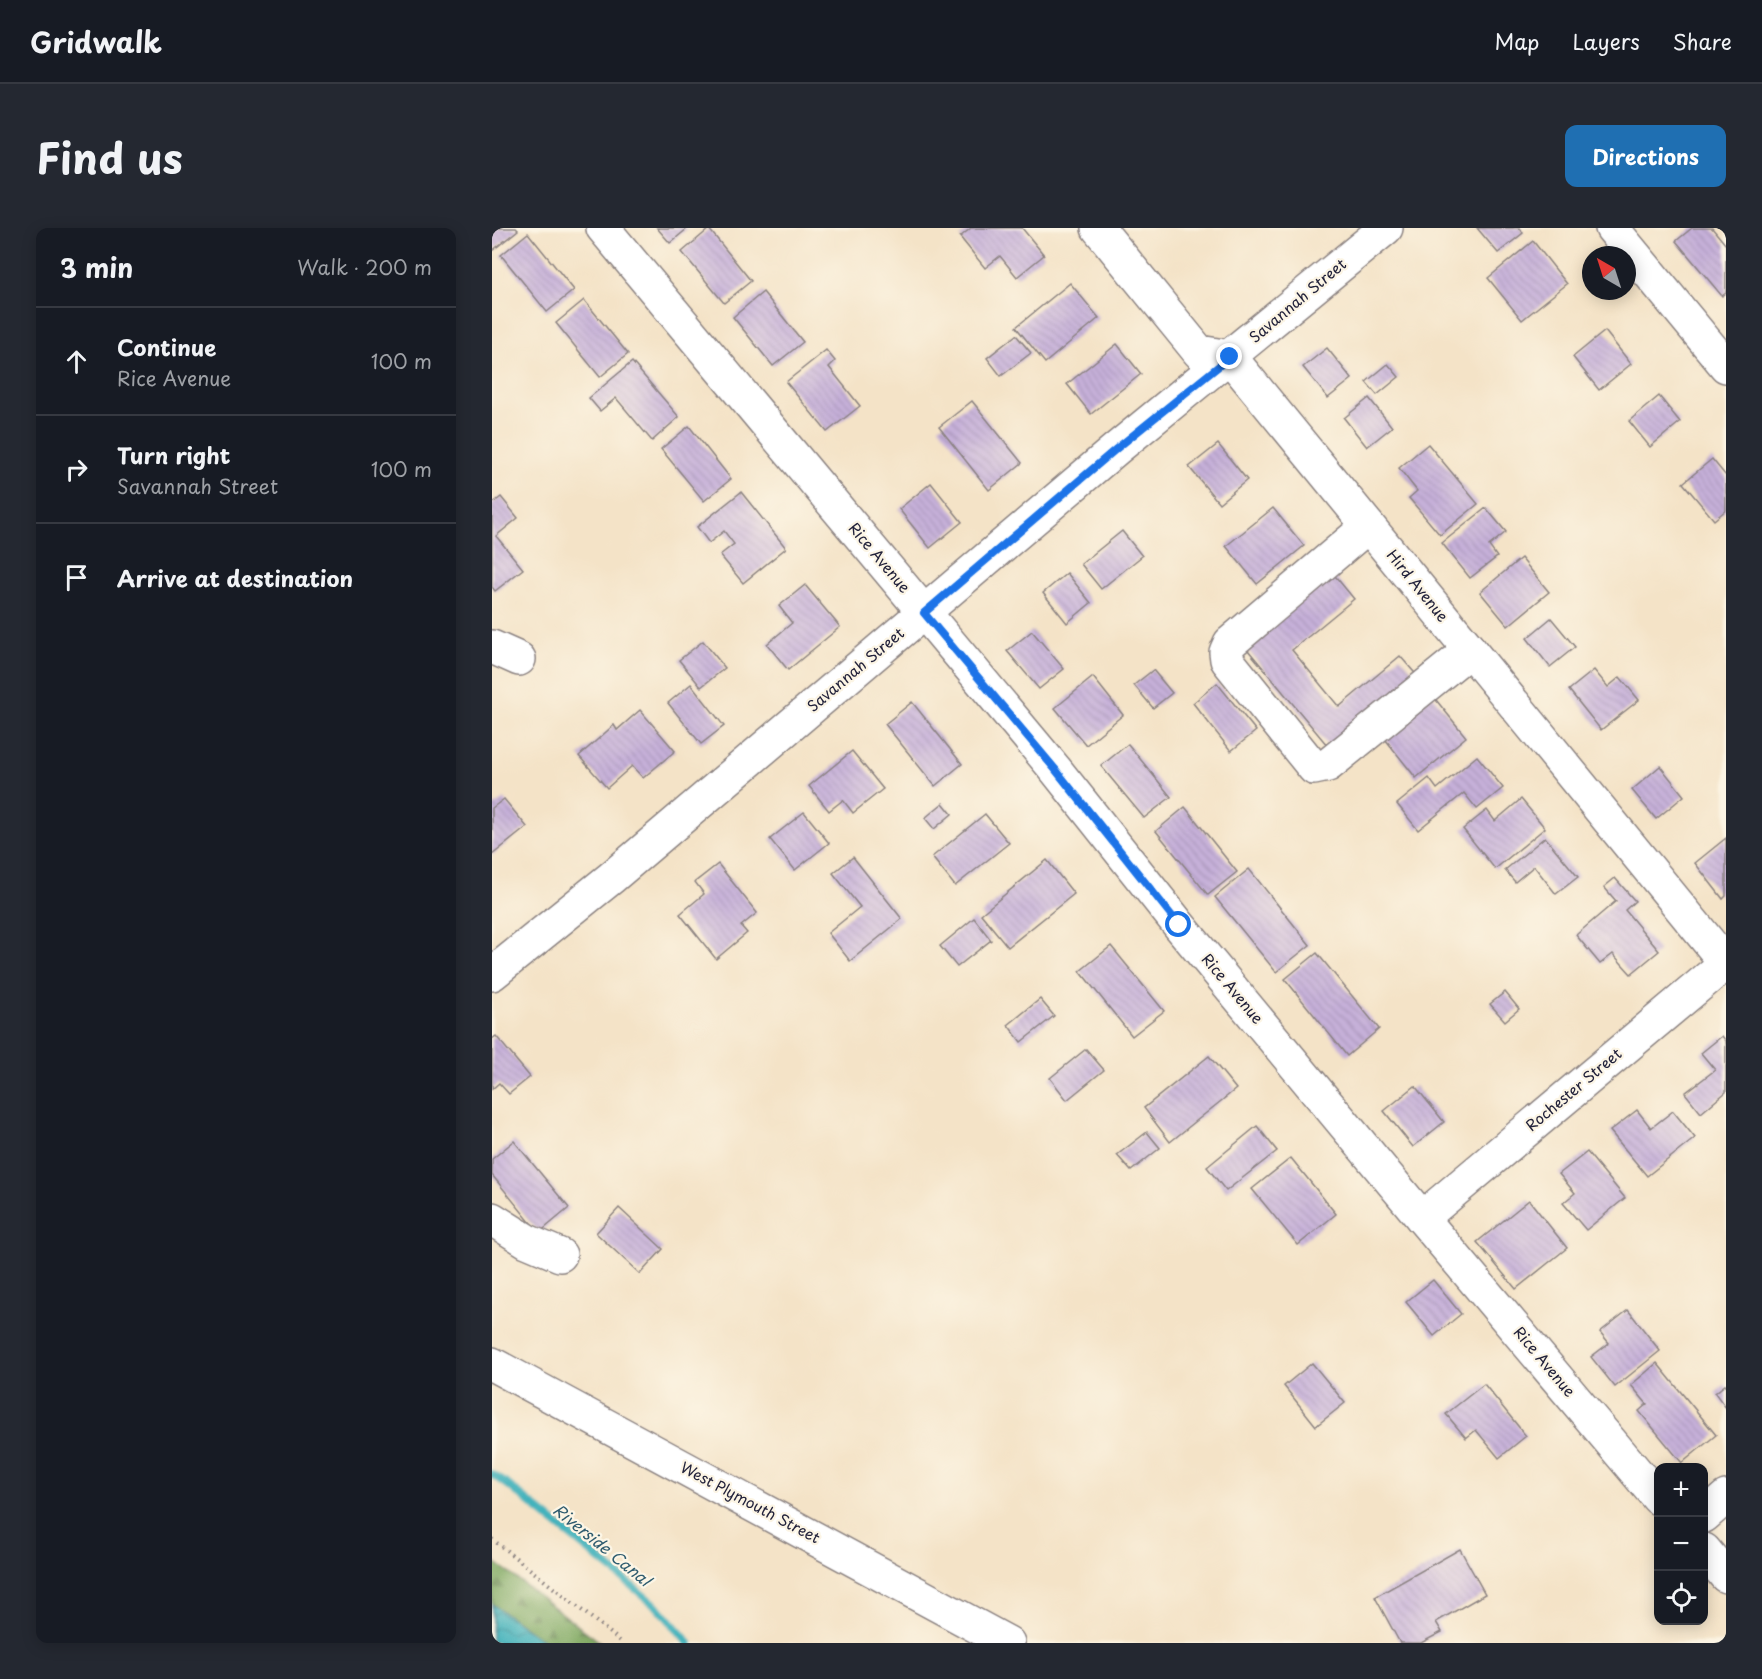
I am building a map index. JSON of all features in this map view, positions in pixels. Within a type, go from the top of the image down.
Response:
[{"type":"street","name":"Rice Avenue","points":[[603,228],[1055,769],[1179,925],[1422,1218],[1654,1492]]},
{"type":"street","points":[[1098,228],[1199,352],[1230,357]]},
{"type":"street","name":"Savannah Street","points":[[492,974],[620,870],[1116,449],[1386,228]]},
{"type":"street","points":[[1612,228],[1726,366]]},
{"type":"street","name":"Hird Avenue","points":[[1230,357],[1726,963]]},
{"type":"street","points":[[1368,526],[1230,643],[1226,652],[1227,660],[1314,768],[1328,765],[1470,650]]},
{"type":"street","name":"Rochester Street","points":[[1422,1218],[1726,963]]},
{"type":"street","points":[[492,1219],[527,1241],[560,1255]]},
{"type":"street","name":"West Plymouth Street","points":[[492,1364],[1008,1643]]},
{"type":"street","points":[[1708,1513],[1726,1497]]},
{"type":"street","points":[[1708,1555],[1726,1576]]},
{"type":"path","points":[[492,1539],[623,1643]]},
{"type":"green space","points":[[492,1560],[601,1643],[546,1643],[492,1604]]},
{"type":"water","points":[[492,1604],[545,1642],[546,1643],[492,1643]]},
{"type":"building","points":[[492,228],[516,228],[518,230],[492,251]]},
{"type":"building","points":[[657,228],[688,228],[670,243]]},
{"type":"building","points":[[971,228],[1022,228],[1044,255],[1017,277],[1000,256],[985,268],[960,237]]},
{"type":"building","points":[[1477,228],[1520,228],[1523,233],[1498,253]]},
{"type":"building","points":[[1692,228],[1712,228],[1726,245],[1726,293],[1722,296],[1676,241]]},
{"type":"building","points":[[709,229],[751,281],[724,303],[682,252]]},
{"type":"building","points":[[528,233],[574,290],[547,312],[501,255]]},
{"type":"building","points":[[1533,241],[1567,284],[1522,320],[1488,278]]},
{"type":"building","points":[[1070,283],[1099,318],[1045,363],[1016,327]]},
{"type":"building","points":[[763,292],[803,342],[773,366],[733,317]]},
{"type":"building","points":[[584,300],[628,354],[600,377],[556,323]]},
{"type":"building","points":[[1605,331],[1631,364],[1599,390],[1573,357]]},
{"type":"building","points":[[1016,335],[1031,353],[1001,376],[987,358]]},
{"type":"building","points":[[1117,344],[1141,374],[1091,414],[1067,384]]},
{"type":"building","points":[[1327,348],[1352,379],[1328,398],[1303,367]]},
{"type":"building","points":[[826,350],[835,361],[829,367],[860,406],[827,432],[786,382]]},
{"type":"building","points":[[632,362],[679,417],[652,441],[616,398],[600,411],[589,398]]},
{"type":"building","points":[[1388,364],[1399,377],[1377,395],[1366,382]]},
{"type":"building","points":[[1659,396],[1680,422],[1650,447],[1629,421]]},
{"type":"building","points":[[1369,398],[1392,427],[1367,447],[1344,418]]},
{"type":"building","points":[[972,401],[1022,463],[989,490],[939,427]]},
{"type":"building","points":[[689,426],[731,479],[704,501],[661,449]]},
{"type":"building","points":[[1218,444],[1247,480],[1219,503],[1189,467]]},
{"type":"building","points":[[1428,444],[1478,504],[1440,535],[1409,498],[1417,491],[1399,468]]},
{"type":"building","points":[[1712,459],[1726,476],[1726,510],[1714,520],[1683,483]]},
{"type":"building","points":[[931,483],[962,522],[930,548],[899,509]]},
{"type":"building","points":[[741,492],[786,548],[743,583],[720,555],[734,544],[724,531],[709,543],[697,527]]},
{"type":"building","points":[[501,497],[518,518],[496,536],[523,569],[495,591],[492,587],[492,504]]},
{"type":"building","points":[[1273,508],[1304,546],[1257,584],[1226,546]]},
{"type":"building","points":[[1486,508],[1506,532],[1489,546],[1497,557],[1470,578],[1442,543]]},
{"type":"building","points":[[1122,531],[1142,556],[1101,589],[1081,564]]},
{"type":"building","points":[[1521,558],[1549,592],[1508,626],[1480,592]]},
{"type":"building","points":[[1331,571],[1354,599],[1292,650],[1339,707],[1400,656],[1420,679],[1332,751],[1243,644]]},
{"type":"building","points":[[1067,573],[1091,603],[1067,623],[1043,593]]},
{"type":"building","points":[[805,585],[840,627],[788,670],[767,644],[792,623],[779,606]]},
{"type":"building","points":[[1551,618],[1575,647],[1550,667],[1527,638]]},
{"type":"building","points":[[1032,631],[1064,669],[1039,689],[1007,651]]},
{"type":"building","points":[[703,641],[725,668],[701,687],[679,660]]},
{"type":"building","points":[[1153,670],[1172,693],[1153,708],[1134,685]]},
{"type":"building","points":[[1594,670],[1608,687],[1620,677],[1639,700],[1601,730],[1569,690]]},
{"type":"building","points":[[1093,677],[1123,715],[1086,745],[1055,708]]},
{"type":"building","points":[[1217,683],[1256,731],[1231,751],[1193,703]]},
{"type":"building","points":[[691,684],[724,726],[701,744],[668,703]]},
{"type":"building","points":[[1432,695],[1466,737],[1416,778],[1382,735]]},
{"type":"building","points":[[912,702],[962,764],[935,786],[885,724]]},
{"type":"building","points":[[640,710],[675,751],[643,778],[632,766],[607,788],[579,756],[614,725],[617,730]]},
{"type":"building","points":[[1128,744],[1171,797],[1144,818],[1101,766]]},
{"type":"building","points":[[852,751],[883,789],[853,813],[843,800],[829,811],[809,786]]},
{"type":"building","points":[[1477,756],[1503,788],[1477,809],[1464,793],[1418,830],[1397,804],[1429,778],[1437,789]]},
{"type":"building","points":[[1660,766],[1684,796],[1656,819],[1632,790]]},
{"type":"building","points":[[504,799],[527,827],[492,855],[492,808]]},
{"type":"building","points":[[1521,799],[1545,828],[1495,869],[1463,829],[1487,810],[1495,821]]},
{"type":"building","points":[[943,803],[952,814],[934,829],[925,818]]},
{"type":"building","points":[[1185,807],[1237,872],[1208,895],[1156,831]]},
{"type":"building","points":[[804,812],[829,843],[795,870],[770,839]]},
{"type":"building","points":[[985,814],[1009,843],[955,886],[932,857]]},
{"type":"building","points":[[1545,837],[1578,877],[1556,894],[1534,866],[1515,882],[1505,870]]},
{"type":"building","points":[[1726,838],[1726,896],[1723,899],[1695,863]]},
{"type":"building","points":[[853,857],[902,919],[850,961],[828,933],[860,907],[833,873]]},
{"type":"building","points":[[1047,860],[1074,894],[1008,947],[981,914]]},
{"type":"building","points":[[718,864],[757,913],[741,926],[747,933],[716,959],[680,914],[704,894],[695,882]]},
{"type":"building","points":[[1249,869],[1310,945],[1276,972],[1215,897]]},
{"type":"building","points":[[1615,878],[1635,901],[1625,910],[1659,951],[1631,974],[1613,954],[1600,964],[1576,935],[1616,901],[1604,887]]},
{"type":"building","points":[[974,918],[991,940],[957,967],[940,946]]},
{"type":"building","points":[[1111,946],[1164,1011],[1132,1036],[1080,971]]},
{"type":"building","points":[[1317,953],[1379,1029],[1347,1056],[1285,979]]},
{"type":"building","points":[[1505,992],[1519,1009],[1505,1021],[1490,1004]]},
{"type":"building","points":[[1040,999],[1054,1016],[1021,1042],[1008,1025]]},
{"type":"building","points":[[496,1036],[530,1077],[509,1094],[499,1083],[492,1089],[492,1039]]},
{"type":"building","points":[[1722,1036],[1726,1041],[1726,1092],[1701,1113],[1685,1093],[1715,1070],[1701,1053]]},
{"type":"building","points":[[1086,1049],[1104,1070],[1067,1100],[1050,1078]]},
{"type":"building","points":[[1209,1056],[1236,1089],[1170,1142],[1144,1108]]},
{"type":"building","points":[[1415,1086],[1444,1122],[1413,1147],[1384,1111]]},
{"type":"building","points":[[1637,1110],[1651,1128],[1673,1111],[1695,1138],[1647,1176],[1610,1131]]},
{"type":"building","points":[[1257,1126],[1277,1151],[1226,1191],[1207,1167]]},
{"type":"building","points":[[1147,1132],[1160,1148],[1131,1171],[1117,1155]]},
{"type":"building","points":[[514,1141],[569,1208],[539,1233],[492,1175],[492,1159]]},
{"type":"building","points":[[1587,1152],[1625,1198],[1586,1230],[1563,1203],[1575,1193],[1559,1174]]},
{"type":"building","points":[[1291,1158],[1336,1214],[1298,1245],[1252,1189]]},
{"type":"building","points":[[1529,1200],[1567,1248],[1516,1289],[1477,1242]]},
{"type":"building","points":[[619,1208],[663,1249],[640,1274],[596,1233]]},
{"type":"building","points":[[1433,1280],[1461,1314],[1434,1336],[1406,1302]]},
{"type":"building","points":[[1628,1310],[1660,1351],[1615,1387],[1591,1357],[1609,1343],[1600,1332]]},
{"type":"building","points":[[1312,1363],[1345,1403],[1316,1426],[1284,1386]]},
{"type":"building","points":[[1657,1363],[1716,1435],[1682,1463],[1639,1411],[1647,1404],[1631,1385]]},
{"type":"building","points":[[1484,1384],[1526,1436],[1499,1458],[1476,1430],[1466,1438],[1446,1414]]},
{"type":"building","points":[[1726,1384],[1726,1408],[1715,1393]]},
{"type":"building","points":[[1460,1549],[1485,1594],[1436,1622],[1442,1632],[1421,1643],[1400,1643],[1375,1597]]},
{"type":"waterway","name":"Riverside Canal","points":[[492,1474],[659,1608],[689,1643]]},
{"type":"route","points":[[1179,925],[1055,769],[924,613],[1116,449],[1230,357]]}]
